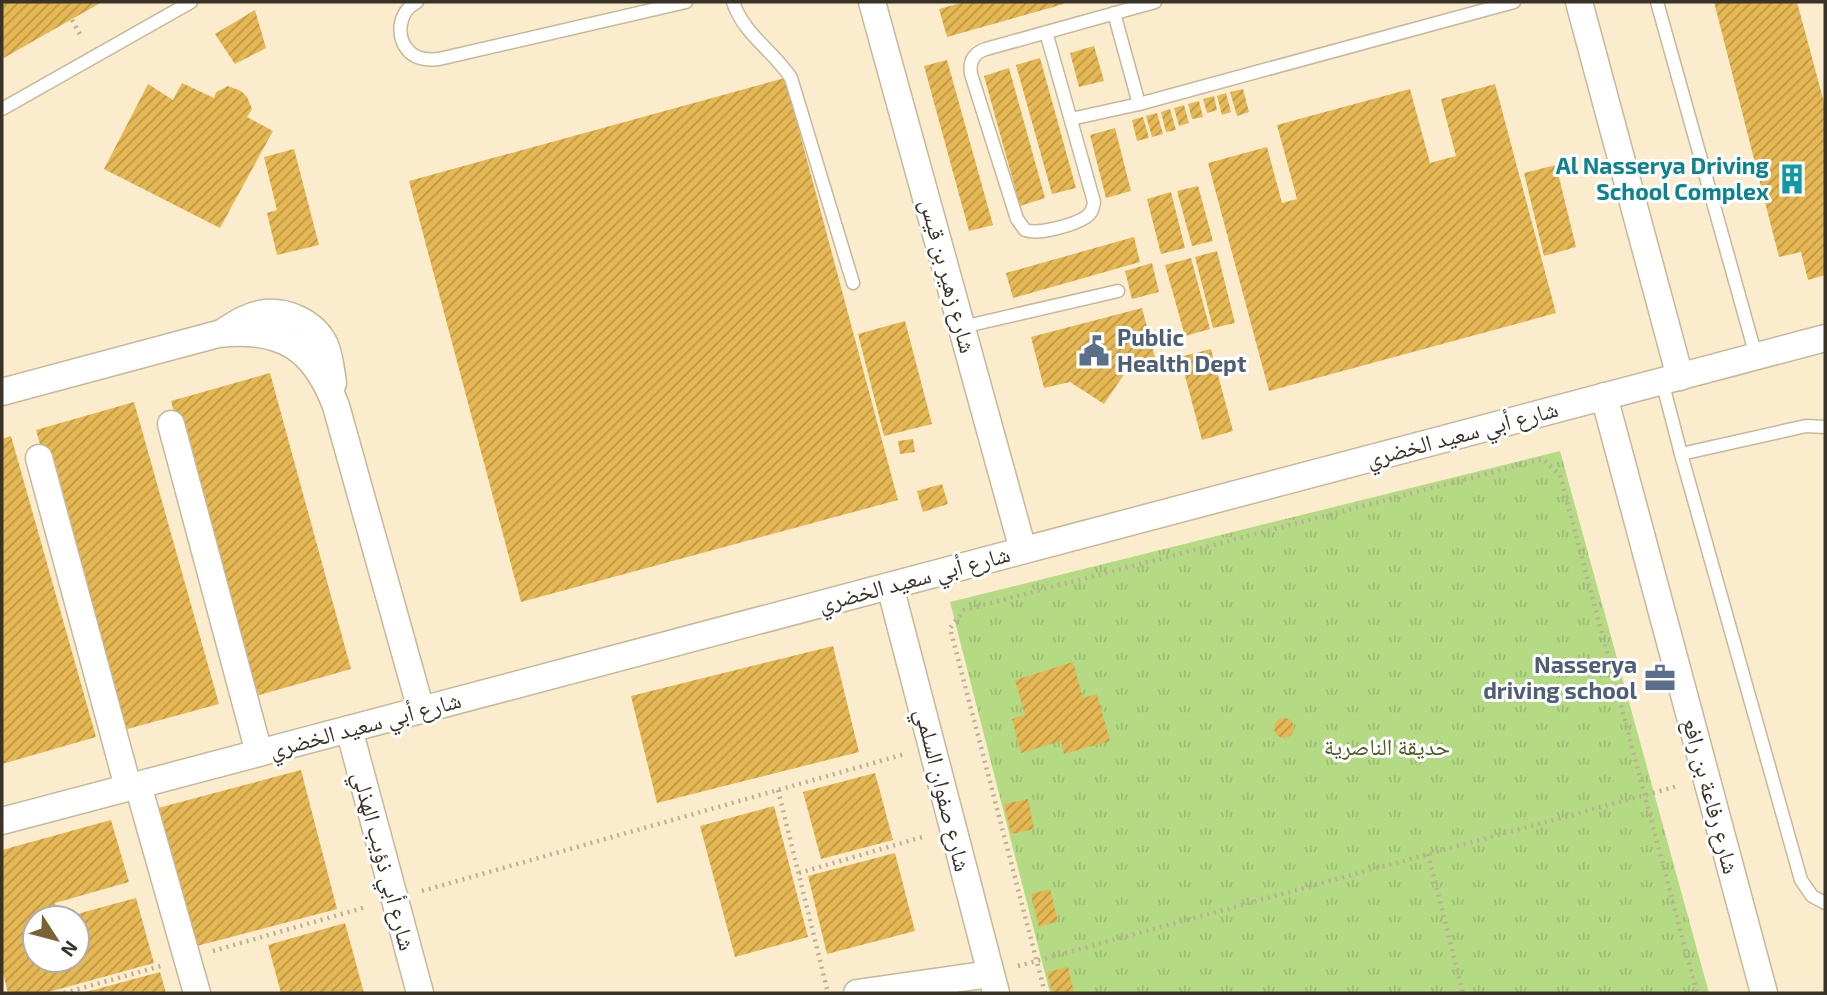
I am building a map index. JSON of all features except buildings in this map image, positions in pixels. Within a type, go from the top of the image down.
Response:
[{"type":"street","name":"شارع زهير بن قيس","points":[[872,2],[1023,550]]},
{"type":"street","points":[[1579,2],[1671,379]]},
{"type":"street","points":[[2,392],[218,334],[261,314],[279,313],[298,318],[313,329],[324,344],[330,361],[336,407],[421,710]]},
{"type":"street","name":"شارع أبي سعيد الخضري","points":[[2,821],[1825,338]]},
{"type":"street","name":"شارع رفاعة بن رافع","points":[[1605,396],[1763,993]]},
{"type":"street","points":[[171,424],[259,753]]},
{"type":"street","points":[[39,458],[133,786],[197,993]]},
{"type":"street","name":"شارع صفوان السلمي","points":[[890,586],[993,983]]},
{"type":"street","name":"شارع أبي ذؤيب الهذلي","points":[[349,729],[420,993]]},
{"type":"street","points":[[857,993],[993,983]]},
{"type":"lane","points":[[2,109],[191,2]]},
{"type":"lane","points":[[417,2],[404,15],[400,29],[403,43],[412,54],[425,60],[439,60],[687,2]]},
{"type":"lane","points":[[733,2],[750,34],[773,54],[791,78],[853,283]]},
{"type":"lane","points":[[1046,33],[1094,195],[1093,208],[1085,218],[1044,231],[1031,232],[1025,230],[1017,219],[970,67],[975,55],[979,51],[1151,2]]},
{"type":"lane","points":[[1071,119],[1139,104],[1474,8],[1514,2]]},
{"type":"lane","points":[[1657,2],[1756,356]]},
{"type":"lane","points":[[1114,13],[1139,104]]},
{"type":"lane","points":[[962,327],[1118,291]]},
{"type":"lane","points":[[1671,379],[1681,454],[1801,880],[1812,896],[1825,903]]},
{"type":"lane","points":[[1681,454],[1807,426],[1825,427]]},
{"type":"path","points":[[1045,993],[950,628],[964,610],[1543,459],[1560,475],[1697,993]]},
{"type":"path","points":[[64,993],[932,746]]},
{"type":"path","points":[[993,983],[1037,961],[1706,778]]},
{"type":"path","points":[[778,790],[828,993]]},
{"type":"path","points":[[799,873],[953,828]]},
{"type":"path","points":[[1428,854],[1463,993]]},
{"type":"green space","name":"حديقة الناصرية","points":[[1560,451],[1709,993],[1050,993],[950,602]]},
{"type":"place","name":"Al Nasserya Driving School Complex","points":[[1792,179]]},
{"type":"place","name":"Public Health Dept","points":[[1094,351]]},
{"type":"place","name":"Nasserya driving school","points":[[1660,678]]}]
